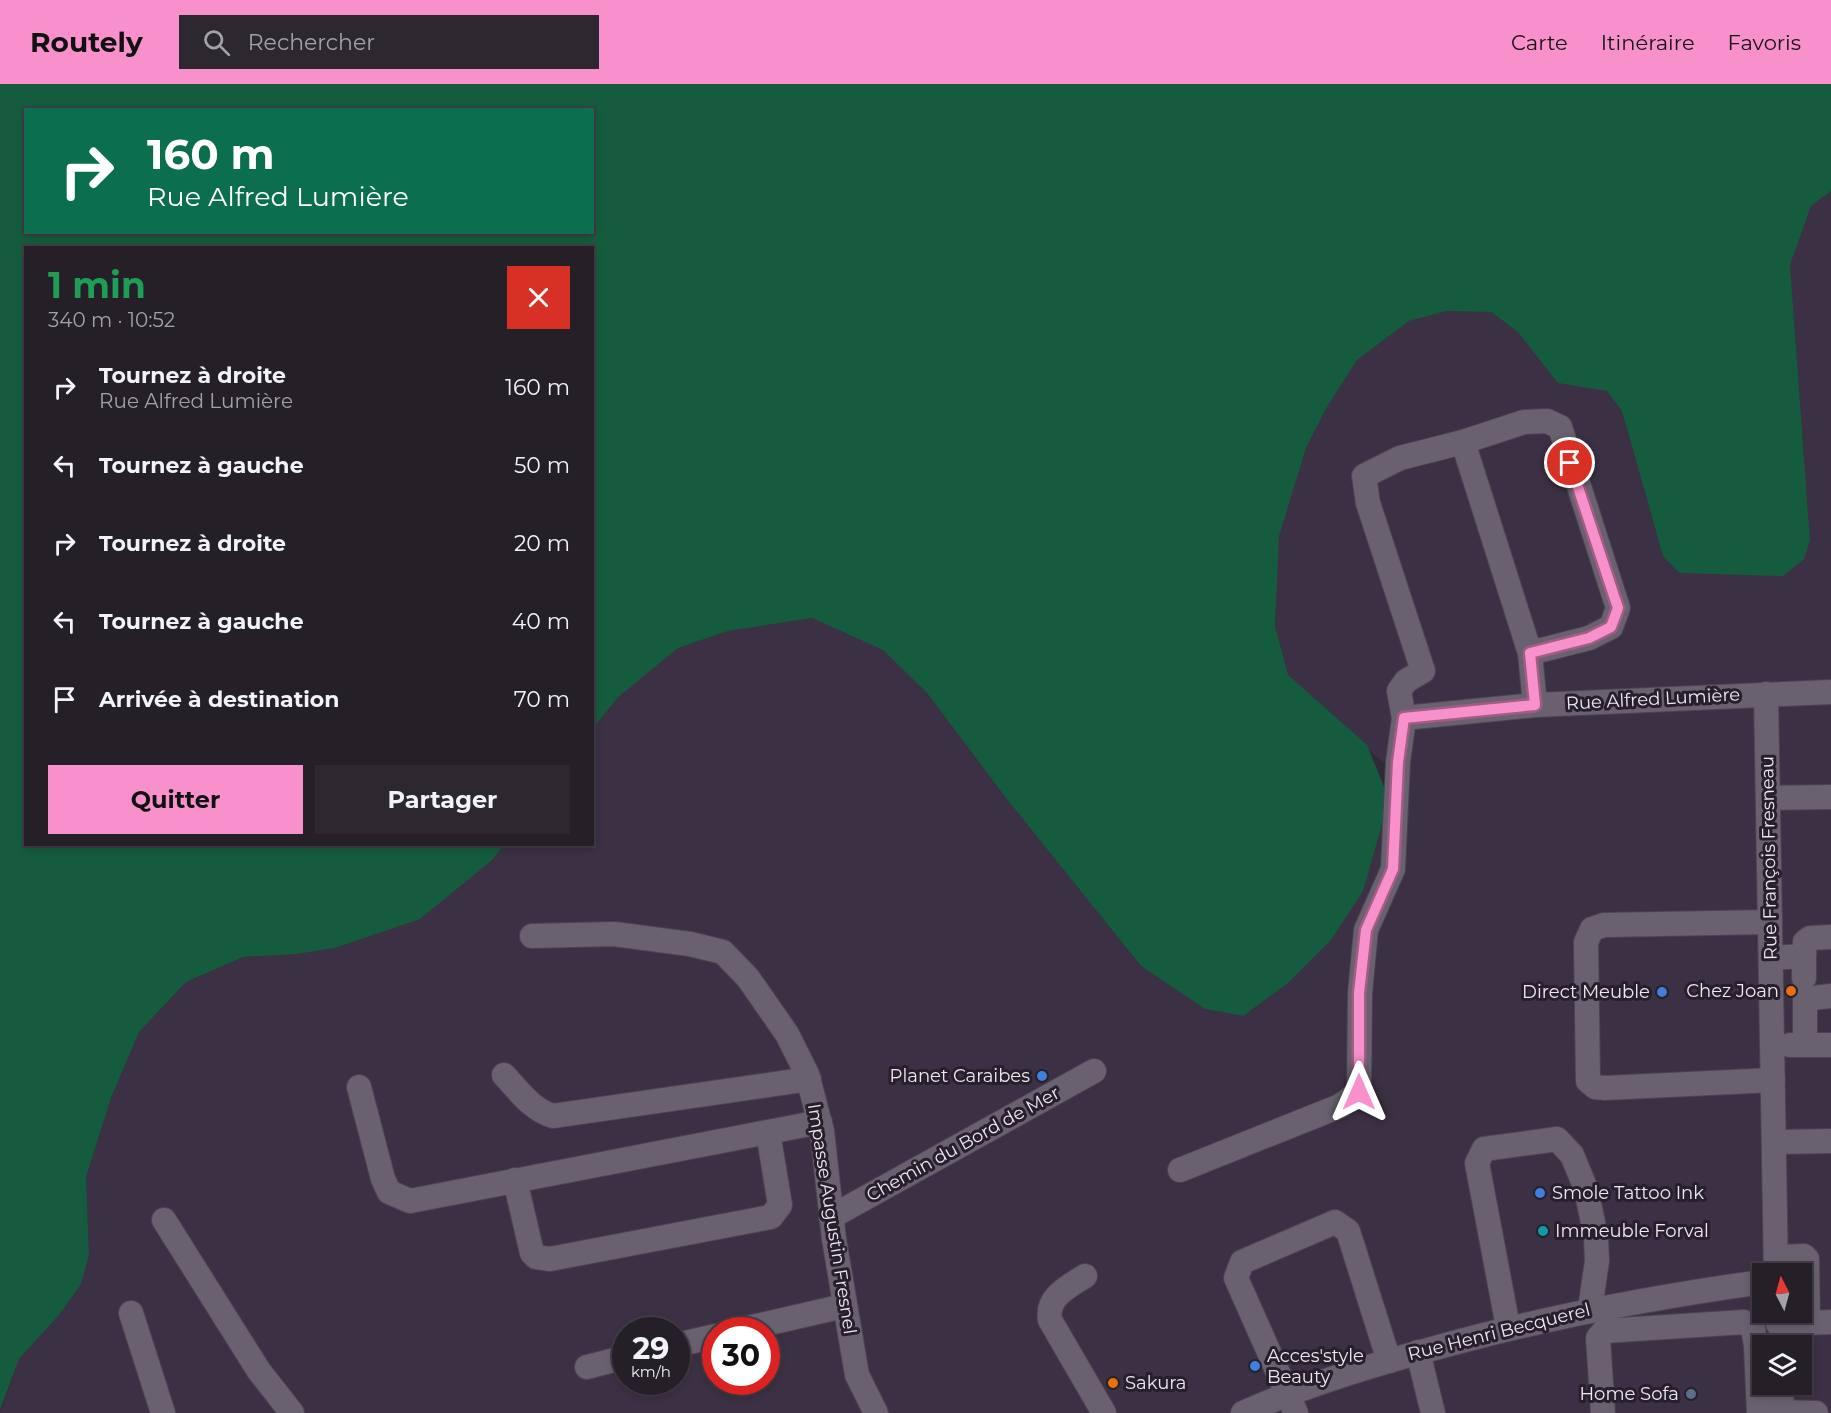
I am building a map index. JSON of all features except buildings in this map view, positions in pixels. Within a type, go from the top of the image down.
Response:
[{"type":"street","points":[[1180,1170],[1341,1106],[1359,1092],[1359,993],[1366,930],[1393,869],[1398,762],[1404,718],[1399,691],[1406,681],[1423,671],[1368,503],[1364,476],[1400,458],[1463,442],[1524,422],[1547,420],[1560,427],[1618,608],[1611,627],[1589,638],[1530,653]]},
{"type":"street","points":[[1463,442],[1530,653],[1535,705]]},
{"type":"street","name":"Rue Alfred Lumière","points":[[1404,718],[1535,705],[1831,692]]},
{"type":"street","name":"Rue François Fresneau","points":[[1766,694],[1776,1263]]},
{"type":"street","points":[[1768,798],[1831,797]]},
{"type":"street","points":[[1770,922],[1604,925],[1592,929],[1586,942],[1588,1081],[1595,1087],[1605,1088],[1773,1080]]},
{"type":"street","name":"Impasse Augustin Fresnel","points":[[532,936],[614,934],[690,944],[723,952],[748,978],[787,1034],[809,1079],[820,1122],[844,1306],[857,1375],[876,1413]]},
{"type":"street","points":[[1771,958],[1804,967],[1805,942],[1810,938],[1831,937]]},
{"type":"street","points":[[1805,1045],[1805,999],[1831,996]]},
{"type":"street","points":[[1773,1046],[1831,1045]]},
{"type":"street","name":"Chemin du Bord de Mer","points":[[831,1217],[1094,1071]]},
{"type":"street","points":[[504,1075],[529,1101],[545,1114],[553,1116],[809,1079]]},
{"type":"street","points":[[359,1087],[383,1179],[389,1192],[410,1201],[820,1122]]},
{"type":"street","points":[[515,1180],[532,1253],[536,1257],[550,1259],[771,1217],[780,1205],[768,1132]]},
{"type":"street","points":[[1508,1327],[1477,1163],[1484,1149],[1557,1139],[1572,1155],[1586,1189],[1596,1237],[1597,1261],[1590,1309]]},
{"type":"street","points":[[1774,1142],[1831,1141]]},
{"type":"street","points":[[164,1220],[259,1371],[292,1413]]},
{"type":"street","points":[[1292,1403],[1236,1278],[1242,1262],[1335,1222],[1348,1231],[1389,1361]]},
{"type":"street","points":[[1782,1263],[1804,1256],[1808,1263]]},
{"type":"street","points":[[1085,1276],[1058,1293],[1048,1313],[1104,1413]]},
{"type":"street","name":"Rue Henri Becquerel","points":[[1243,1413],[1292,1403],[1389,1361],[1508,1327],[1590,1309],[1752,1284]]},
{"type":"street","points":[[1603,1413],[1598,1338],[1604,1331],[1744,1322],[1771,1335],[1820,1323],[1812,1284]]},
{"type":"street","points":[[780,1321],[844,1306]]},
{"type":"street","points":[[131,1313],[164,1413]]},
{"type":"street","points":[[1418,1353],[1433,1413]]},
{"type":"street","points":[[588,1367],[612,1361]]},
{"type":"street","points":[[1759,1413],[1762,1395]]},
{"type":"street","points":[[1781,1395],[1782,1413],[1821,1412]]},
{"type":"shaded area","points":[[1831,191],[1831,1413],[0,1413],[19,1359],[59,1315],[89,1254],[86,1177],[111,1098],[139,1032],[186,982],[243,957],[296,954],[492,860],[503,846],[594,846],[594,727],[617,697],[678,648],[728,631],[812,618],[883,650],[927,693],[1006,798],[1141,966],[1205,1009],[1243,1016],[1287,984],[1389,800],[1386,765],[1287,675],[1275,626],[1278,536],[1306,448],[1327,407],[1357,360],[1409,321],[1446,311],[1491,312],[1518,332],[1537,355],[1584,386],[1607,391],[1622,411],[1663,556],[1810,540],[1790,265],[1811,206]]},
{"type":"green space","points":[[0,84],[1831,84],[1831,191],[1811,206],[1790,265],[1810,540],[1804,559],[1783,576],[1680,573],[1663,556],[1622,411],[1607,391],[1558,383],[1518,332],[1491,312],[1446,311],[1409,321],[1357,360],[1327,407],[1306,448],[1279,536],[1275,626],[1288,675],[1367,745],[1389,799],[1363,891],[1331,940],[1287,984],[1243,1016],[1205,1009],[1141,966],[1006,798],[927,693],[883,650],[812,618],[728,631],[678,648],[618,697],[594,727],[594,246],[24,246],[24,846],[503,846],[492,860],[420,919],[334,948],[296,954],[243,957],[186,982],[139,1032],[111,1098],[86,1177],[89,1254],[81,1284],[59,1315],[19,1359],[0,1410]]},
{"type":"place","name":"Chez Joan","points":[[1791,991]]},
{"type":"place","name":"Direct Meuble","points":[[1662,992]]},
{"type":"place","name":"Planet Caraibes","points":[[1042,1076]]},
{"type":"place","name":"Smole Tattoo Ink","points":[[1540,1193]]},
{"type":"place","name":"Immeuble Forval","points":[[1543,1231]]},
{"type":"place","name":"Acces'style Beauty","points":[[1255,1366]]},
{"type":"place","name":"Sakura","points":[[1113,1383]]},
{"type":"place","name":"Home Sofa","points":[[1691,1394]]},
{"type":"route","points":[[1359,1092],[1359,993],[1366,930],[1393,869],[1398,762],[1404,718],[1535,705],[1530,653],[1589,638],[1611,627],[1618,608],[1570,463]]}]
